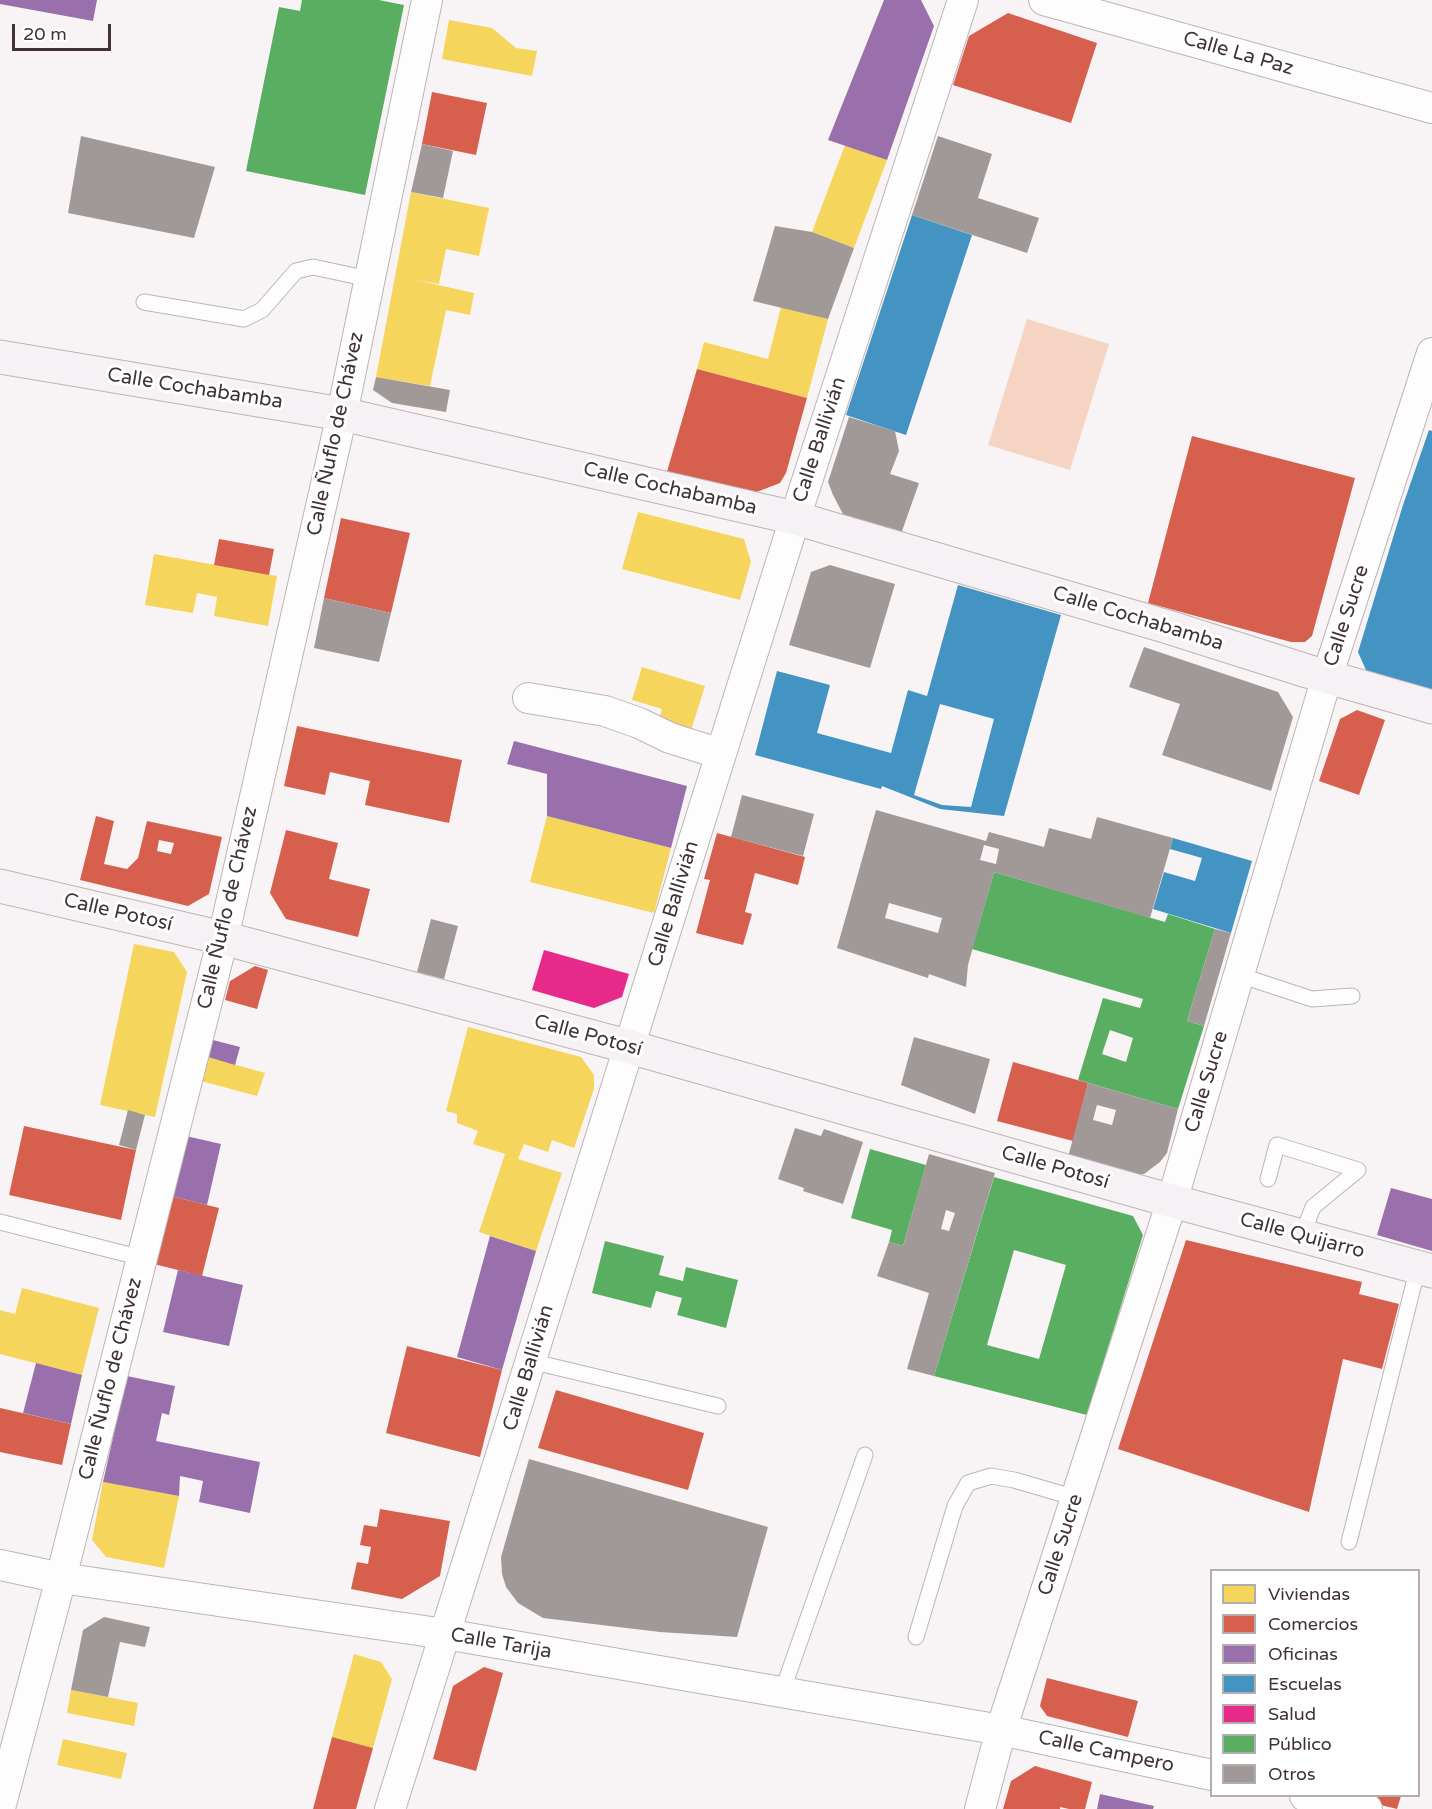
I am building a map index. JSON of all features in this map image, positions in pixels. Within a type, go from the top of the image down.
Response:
[{"type":"street","name":"Calle Ñuflo de Chávez","points":[[0,1808],[61,1578],[223,938],[342,414],[427,0]]},
{"type":"street","name":"Calle Ballivián","points":[[390,1809],[795,518],[963,0]]},
{"type":"street","name":"Calle La Paz","points":[[1044,0],[1432,108]]},
{"type":"street","name":"Calle Sucre","points":[[980,1809],[1001,1730],[1172,1201],[1327,677],[1432,353]]},
{"type":"street","name":"Calle Cochabamba","points":[[0,357],[342,414],[795,518],[1432,707]]},
{"type":"street","points":[[528,698],[605,711],[639,723],[669,738],[721,754]]},
{"type":"street","name":"Calle Potosí","points":[[0,885],[223,938],[630,1047],[1172,1201]]},
{"type":"street","name":"Calle Quijarro","points":[[1172,1201],[1425,1269]]},
{"type":"street","name":"Calle Tarija","points":[[0,1565],[61,1578],[445,1634],[1001,1730]]},
{"type":"street","name":"Calle Campero","points":[[1001,1730],[1210,1775]]},
{"type":"street","points":[[1310,1797],[1367,1809]]},
{"type":"lane","points":[[144,302],[244,319],[262,310],[296,271],[313,267],[369,279]]},
{"type":"lane","points":[[1239,975],[1311,999],[1352,996]]},
{"type":"lane","points":[[1268,1179],[1277,1145],[1358,1170],[1313,1207],[1302,1236]]},
{"type":"lane","points":[[0,1222],[142,1258]]},
{"type":"lane","points":[[1349,1542],[1425,1269]]},
{"type":"lane","points":[[531,1361],[717,1406]]},
{"type":"lane","points":[[782,1692],[865,1455]]},
{"type":"lane","points":[[916,1637],[955,1506],[968,1483],[991,1476],[1014,1480],[1076,1498]]},
{"type":"shaded area","points":[[1027,319],[1109,344],[1070,470],[988,445]]},
{"type":"building: Viviendas","points":[[449,20],[492,28],[516,48],[537,51],[532,76],[442,59]]},
{"type":"building: Viviendas","points":[[845,145],[887,160],[854,248],[812,232]]},
{"type":"building: Viviendas","points":[[411,192],[489,208],[479,256],[446,249],[439,284],[416,280],[474,293],[470,315],[446,310],[430,386],[376,377]]},
{"type":"building: Viviendas","points":[[781,307],[828,319],[807,398],[697,369],[704,342],[768,359]]},
{"type":"building: Viviendas","points":[[638,512],[744,539],[751,562],[740,600],[622,569]]},
{"type":"building: Viviendas","points":[[154,554],[277,576],[268,626],[214,616],[217,597],[197,593],[193,613],[145,605]]},
{"type":"building: Viviendas","points":[[642,667],[705,686],[688,740],[656,730],[662,709],[632,700]]},
{"type":"building: Viviendas","points":[[547,816],[671,848],[654,913],[530,882]]},
{"type":"building: Viviendas","points":[[134,944],[174,952],[187,972],[155,1117],[100,1105]]},
{"type":"building: Viviendas","points":[[468,1027],[581,1057],[594,1075],[594,1089],[574,1148],[552,1140],[548,1152],[524,1144],[518,1159],[562,1173],[536,1251],[479,1232],[505,1154],[473,1144],[478,1131],[457,1123],[457,1114],[446,1111]]},
{"type":"building: Viviendas","points":[[208,1057],[265,1073],[257,1096],[201,1081]]},
{"type":"building: Viviendas","points":[[22,1288],[99,1308],[82,1375],[0,1354],[0,1310],[15,1314]]},
{"type":"building: Viviendas","points":[[103,1482],[179,1496],[164,1568],[106,1557],[92,1540]]},
{"type":"building: Viviendas","points":[[354,1654],[381,1662],[392,1679],[373,1748],[332,1737]]},
{"type":"building: Viviendas","points":[[71,1690],[138,1703],[134,1726],[67,1713]]},
{"type":"building: Viviendas","points":[[63,1739],[127,1753],[121,1779],[57,1765]]},
{"type":"building: Comercios","points":[[1008,13],[1097,43],[1071,123],[953,85],[969,36]]},
{"type":"building: Comercios","points":[[432,92],[487,103],[476,155],[422,144]]},
{"type":"building: Comercios","points":[[697,369],[807,398],[786,473],[780,483],[749,495],[666,475]]},
{"type":"building: Comercios","points":[[1192,436],[1355,478],[1312,636],[1305,642],[1291,642],[1148,603]]},
{"type":"building: Comercios","points":[[341,518],[410,533],[391,613],[324,598]]},
{"type":"building: Comercios","points":[[219,539],[274,549],[269,575],[214,565]]},
{"type":"building: Comercios","points":[[1357,710],[1385,720],[1359,795],[1319,781],[1340,719]]},
{"type":"building: Comercios","points":[[297,726],[462,760],[449,823],[365,805],[370,781],[330,772],[325,795],[284,786]]},
{"type":"building: Comercios","points":[[96,816],[114,821],[104,864],[127,869],[138,858],[147,821],[222,837],[209,894],[188,906],[80,880]],"holes":[[[159,840],[174,843],[171,854],[157,851]]]},
{"type":"building: Comercios","points":[[286,830],[338,843],[329,879],[370,889],[358,937],[286,919],[270,893]]},
{"type":"building: Comercios","points":[[717,833],[805,857],[798,885],[755,873],[745,912],[752,914],[743,945],[696,933],[710,880],[704,879]]},
{"type":"building: Comercios","points":[[255,966],[268,970],[257,1009],[225,1000],[230,981]]},
{"type":"building: Comercios","points":[[1013,1062],[1088,1083],[1073,1141],[997,1121]]},
{"type":"building: Comercios","points":[[24,1126],[136,1150],[121,1220],[9,1195]]},
{"type":"building: Comercios","points":[[171,1196],[219,1208],[202,1276],[154,1264]]},
{"type":"building: Comercios","points":[[1186,1240],[1362,1282],[1359,1294],[1399,1304],[1382,1369],[1343,1359],[1309,1512],[1118,1449]]},
{"type":"building: Comercios","points":[[407,1346],[502,1370],[480,1457],[386,1433]]},
{"type":"building: Comercios","points":[[556,1390],[704,1433],[688,1490],[538,1448]]},
{"type":"building: Comercios","points":[[0,1408],[71,1424],[62,1465],[0,1452]]},
{"type":"building: Comercios","points":[[380,1509],[450,1521],[440,1576],[402,1599],[351,1589],[357,1562],[368,1564],[371,1547],[360,1545],[364,1525],[377,1527]]},
{"type":"building: Comercios","points":[[484,1667],[503,1673],[476,1771],[433,1759],[453,1686]]},
{"type":"building: Comercios","points":[[1047,1678],[1138,1701],[1128,1737],[1047,1716],[1040,1706]]},
{"type":"building: Comercios","points":[[332,1737],[373,1748],[356,1809],[313,1809]]},
{"type":"building: Comercios","points":[[1035,1766],[1092,1782],[1085,1809],[1060,1807],[1060,1809],[1003,1809],[1011,1781]]},
{"type":"building: Comercios","points":[[1349,1797],[1401,1797],[1397,1809]]},
{"type":"building: Oficinas","points":[[0,0],[97,0],[93,21],[0,4]]},
{"type":"building: Oficinas","points":[[884,0],[921,0],[934,26],[887,160],[828,140]]},
{"type":"building: Oficinas","points":[[514,741],[687,786],[671,848],[547,816],[547,774],[507,764]]},
{"type":"building: Oficinas","points":[[213,1040],[240,1047],[235,1065],[208,1057]]},
{"type":"building: Oficinas","points":[[186,1136],[221,1144],[207,1205],[171,1196]]},
{"type":"building: Oficinas","points":[[1391,1188],[1432,1199],[1432,1251],[1377,1235]]},
{"type":"building: Oficinas","points":[[490,1236],[536,1251],[502,1370],[457,1357]]},
{"type":"building: Oficinas","points":[[178,1270],[243,1285],[229,1346],[163,1332]]},
{"type":"building: Oficinas","points":[[36,1363],[82,1375],[71,1424],[23,1413]]},
{"type":"building: Oficinas","points":[[127,1376],[175,1386],[169,1415],[162,1413],[156,1441],[260,1462],[250,1513],[199,1502],[203,1481],[180,1476],[179,1496],[103,1482]]},
{"type":"building: Oficinas","points":[[1100,1794],[1154,1806],[1153,1809],[1097,1809]]},
{"type":"building: Escuelas","points":[[912,215],[972,235],[906,435],[846,415]]},
{"type":"building: Escuelas","points":[[1429,430],[1432,431],[1432,696],[1369,677],[1358,652],[1403,505]]},
{"type":"building: Escuelas","points":[[958,585],[1061,615],[1004,816],[940,809],[882,786],[881,789],[755,755],[777,671],[830,685],[817,733],[891,753],[908,690],[927,696]],"holes":[[[940,704],[994,719],[971,807],[942,805],[914,795]]]},
{"type":"building: Escuelas","points":[[1173,838],[1252,861],[1231,933],[1153,909],[1164,872],[1195,881],[1202,858],[1170,849]]},
{"type":"building: Salud","points":[[544,950],[629,974],[622,997],[594,1008],[532,990]]},
{"type":"building: Público","points":[[302,0],[379,0],[404,5],[365,195],[246,171],[279,7],[300,11]]},
{"type":"building: Público","points":[[994,872],[1165,922],[1168,914],[1215,929],[1187,1021],[1204,1026],[1178,1109],[1078,1080],[1103,998],[1140,1008],[1143,999],[972,949]],"holes":[[[1110,1030],[1133,1038],[1126,1062],[1102,1054]]]},
{"type":"building: Público","points":[[870,1149],[926,1165],[903,1246],[889,1242],[892,1230],[851,1218]]},
{"type":"building: Público","points":[[994,1177],[1133,1216],[1143,1235],[1087,1415],[934,1376]],"holes":[[[1014,1250],[1066,1265],[1039,1359],[987,1345]]]},
{"type":"building: Público","points":[[605,1241],[664,1256],[659,1275],[683,1281],[686,1267],[738,1280],[726,1328],[677,1315],[682,1298],[656,1291],[651,1308],[592,1293]]},
{"type":"building: Otros","points":[[81,136],[215,167],[194,238],[68,213]]},
{"type":"building: Otros","points":[[938,136],[992,154],[978,198],[1039,218],[1027,253],[912,215]]},
{"type":"building: Otros","points":[[422,144],[453,151],[443,198],[411,192]]},
{"type":"building: Otros","points":[[775,226],[812,232],[854,248],[828,319],[753,301]]},
{"type":"building: Otros","points":[[376,377],[450,390],[446,412],[392,403],[373,390]]},
{"type":"building: Otros","points":[[849,417],[895,431],[899,451],[890,474],[919,483],[901,534],[845,518],[833,495],[828,482]]},
{"type":"building: Otros","points":[[830,565],[895,584],[870,668],[789,645],[811,572]]},
{"type":"building: Otros","points":[[324,598],[391,613],[379,662],[314,648]]},
{"type":"building: Otros","points":[[1144,647],[1278,692],[1293,717],[1271,791],[1162,755],[1180,704],[1129,687]]},
{"type":"building: Otros","points":[[742,795],[814,814],[803,856],[731,837]]},
{"type":"building: Otros","points":[[876,810],[986,841],[989,832],[1044,847],[1049,828],[1091,839],[1097,817],[1173,838],[1150,918],[994,872],[968,965],[966,987],[929,974],[928,978],[837,948]],"holes":[[[984,845],[999,849],[996,864],[980,860]],[[889,903],[942,918],[938,933],[885,918]]]},
{"type":"building: Otros","points":[[431,919],[458,926],[444,979],[417,972]]},
{"type":"building: Otros","points":[[1215,929],[1231,933],[1204,1026],[1187,1021]]},
{"type":"building: Otros","points":[[914,1037],[990,1059],[975,1114],[901,1085]]},
{"type":"building: Otros","points":[[1088,1083],[1178,1109],[1167,1153],[1160,1162],[1144,1174],[1131,1174],[1068,1157]],"holes":[[[1097,1105],[1116,1110],[1112,1125],[1093,1120]]]},
{"type":"building: Otros","points":[[128,1110],[145,1115],[136,1150],[119,1145]]},
{"type":"building: Otros","points":[[795,1128],[821,1136],[824,1129],[863,1142],[843,1204],[803,1191],[804,1188],[778,1179]]},
{"type":"building: Otros","points":[[929,1154],[995,1173],[934,1376],[907,1369],[929,1293],[877,1276],[889,1242],[903,1246]],"holes":[[[946,1210],[955,1213],[949,1231],[941,1229]]]},
{"type":"building: Otros","points":[[529,1459],[768,1527],[737,1637],[660,1632],[543,1618],[518,1603],[506,1587],[502,1574],[501,1557]]},
{"type":"building: Otros","points":[[104,1617],[150,1627],[145,1647],[120,1642],[108,1697],[71,1690],[83,1630]]}]
